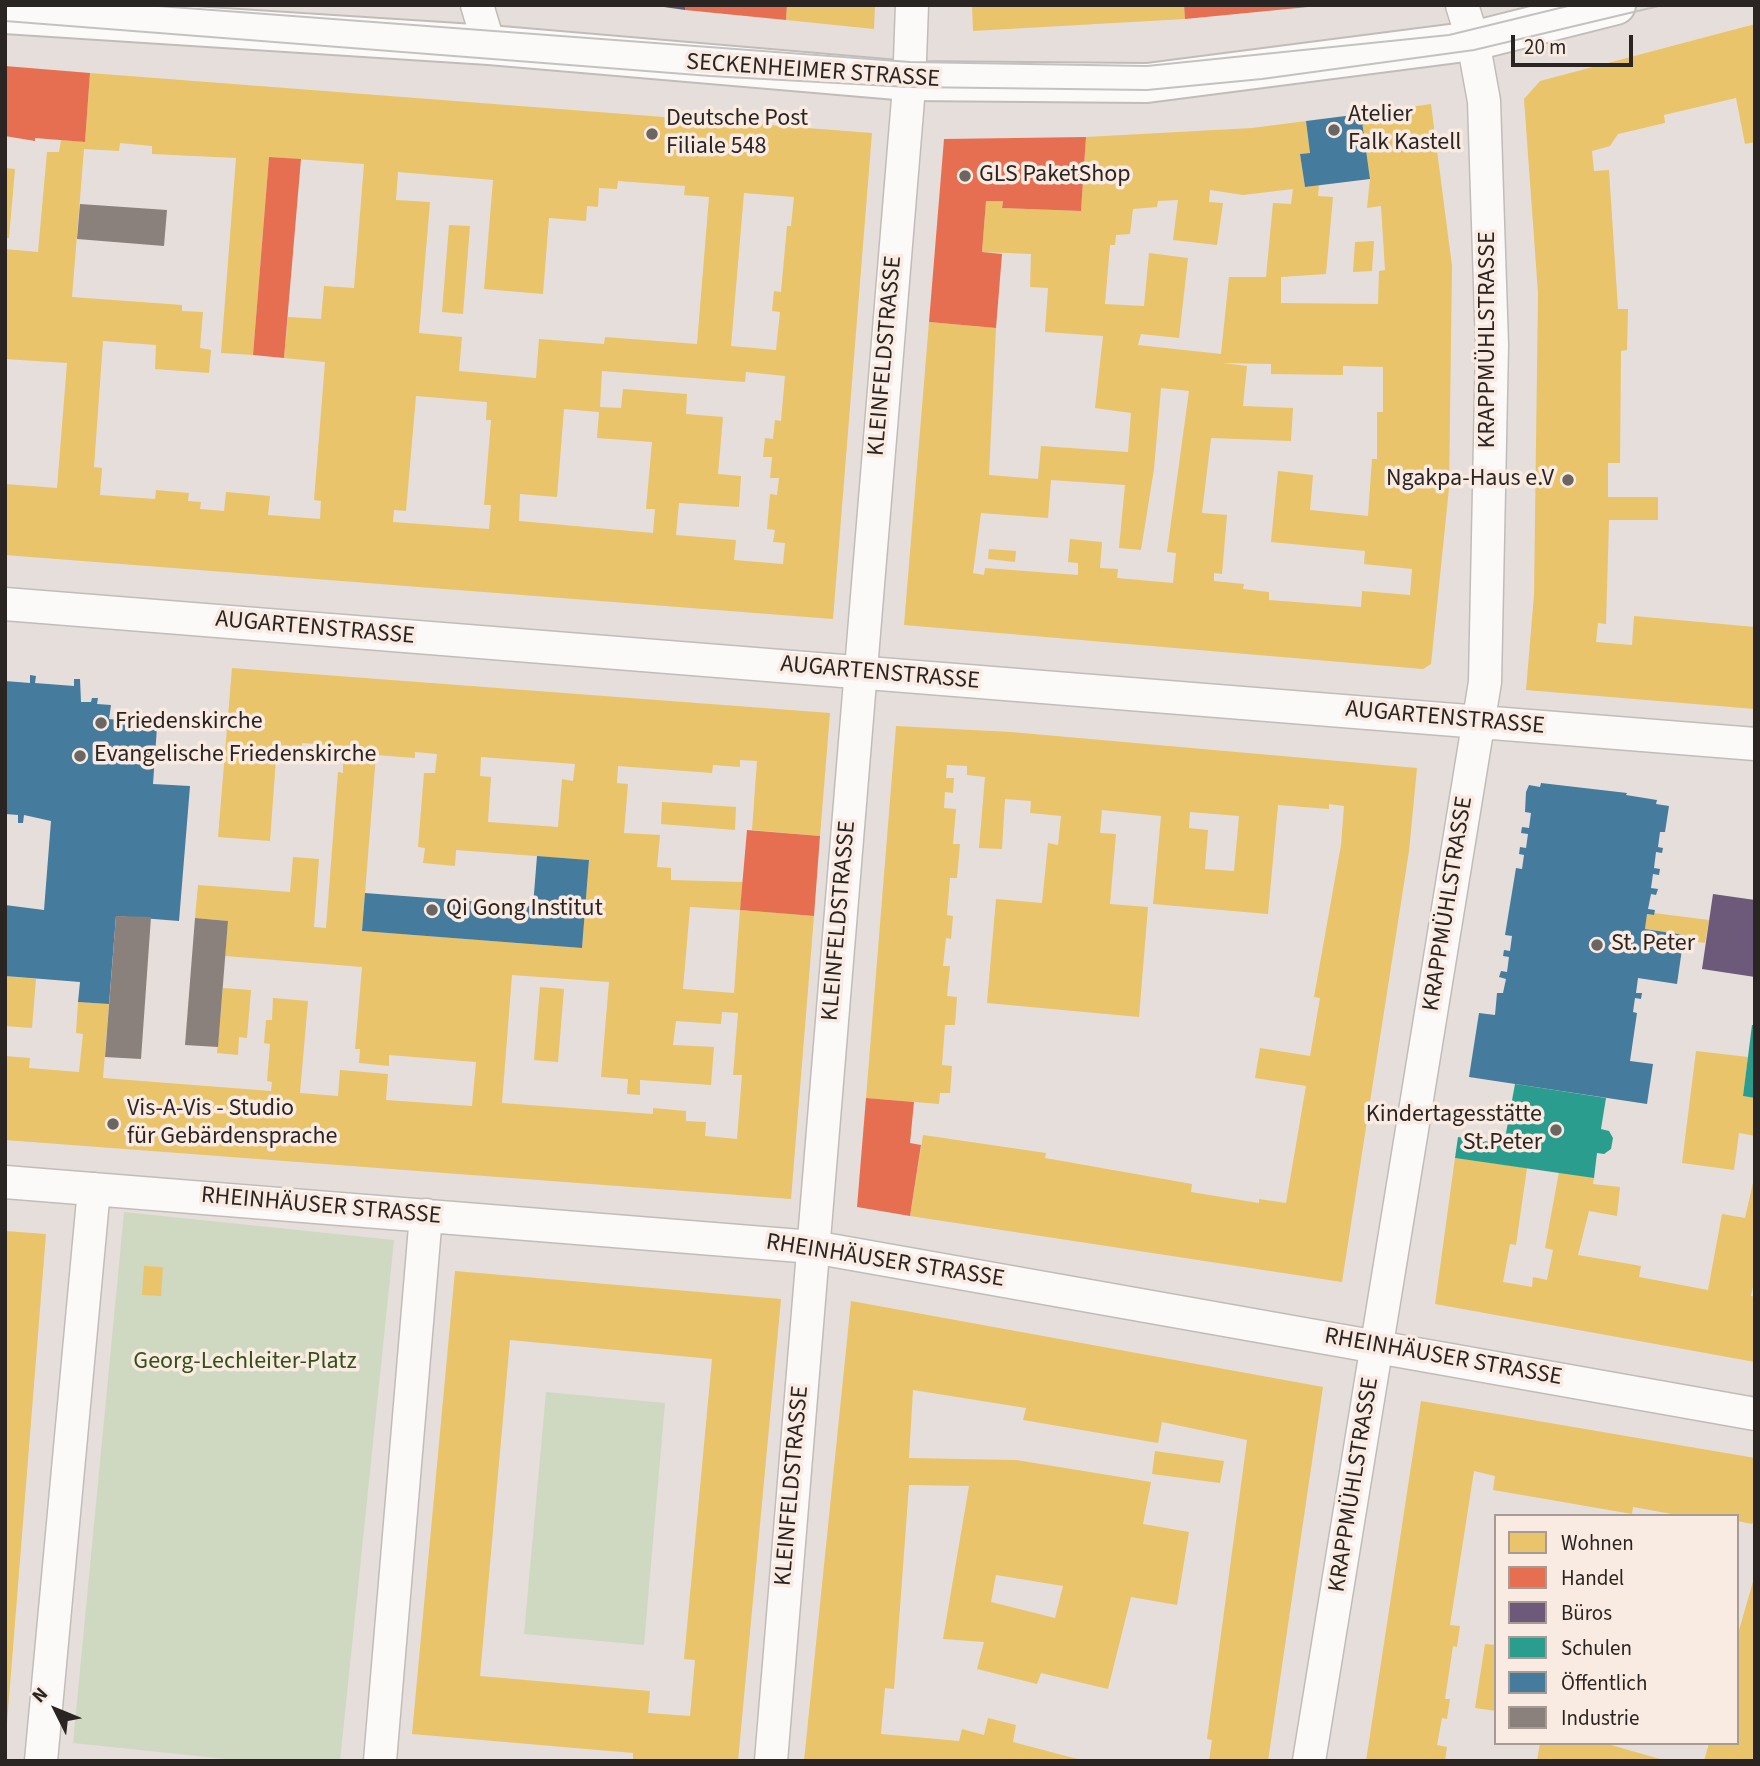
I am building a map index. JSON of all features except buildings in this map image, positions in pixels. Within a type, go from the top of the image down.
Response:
[{"type":"street","points":[[477,5],[489,45]]},
{"type":"street","name":"KLEINFELDSTRASSE","points":[[771,1761],[909,81],[912,5]]},
{"type":"street","name":"SECKENHEIMER STRASSE","points":[[5,14],[489,45],[909,81],[1147,83],[1467,23],[1616,5]]},
{"type":"street","name":"KRAPPMÜHLSTRASSE","points":[[1309,1761],[1485,682],[1492,345],[1484,102],[1467,23]]},
{"type":"street","name":"AUGARTENSTRASSE","points":[[5,604],[1755,744]]},
{"type":"street","name":"RHEINHÄUSER STRASSE","points":[[5,1182],[813,1247],[1755,1414]]},
{"type":"street","points":[[41,1761],[93,1189]]},
{"type":"street","points":[[380,1761],[426,1215]]},
{"type":"green space","name":"Georg-Lechleiter-Platz","points":[[124,1212],[394,1240],[340,1761],[245,1761],[73,1743]]},
{"type":"green space","points":[[546,1392],[665,1403],[644,1645],[524,1634]]},
{"type":"tram line","points":[[145,5],[910,62],[1147,66],[1449,35],[1572,5]]},
{"type":"tram line","points":[[5,21],[710,76],[909,87],[1147,90],[1262,79],[1474,50],[1663,5]]},
{"type":"place","name":"Atelier Falk Kastell","points":[[1334,130]]},
{"type":"place","name":"Deutsche Post Filiale 548","points":[[652,134]]},
{"type":"place","name":"GLS PaketShop","points":[[965,176]]},
{"type":"place","name":"Ngakpa-Haus e.V","points":[[1568,480]]},
{"type":"place","name":"Friedenskirche","points":[[101,723]]},
{"type":"place","name":"Evangelische Friedenskirche","points":[[80,756]]},
{"type":"place","name":"Qi Gong Institut","points":[[432,910]]},
{"type":"place","name":"St. Peter","points":[[1597,945]]},
{"type":"place","name":"Vis-A-Vis - Studio für Gebärdensprache","points":[[113,1124]]},
{"type":"place","name":"Kindertagesstätte St.Peter","points":[[1556,1130]]}]
